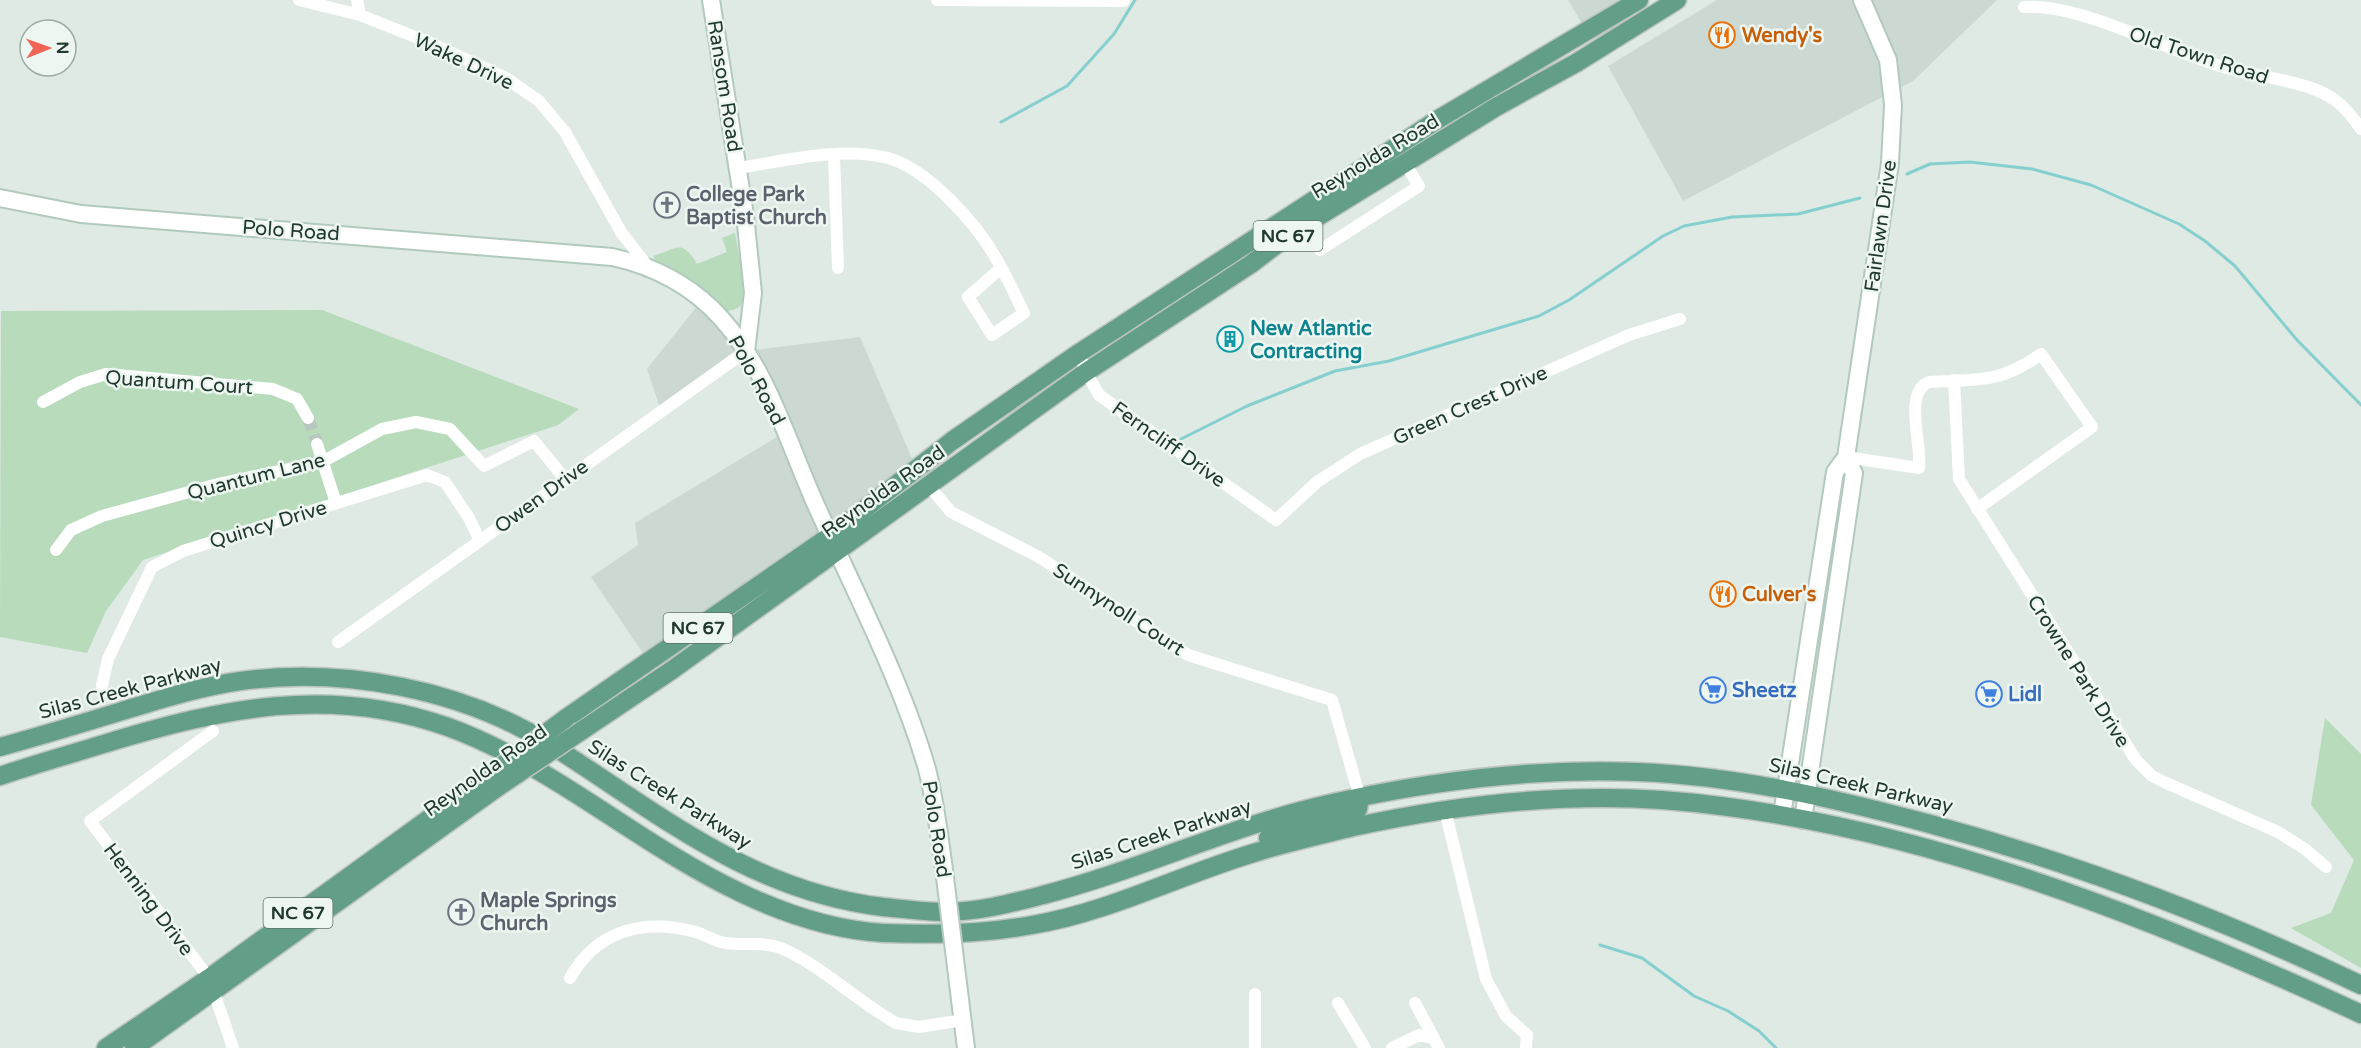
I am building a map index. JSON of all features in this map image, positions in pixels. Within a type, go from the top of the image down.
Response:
[{"type":"main road","name":"Ransom Road","points":[[711,0],[738,168],[753,293],[746,351]]},
{"type":"main road","name":"Reynolda Road","points":[[493,781],[581,731],[672,670],[833,543],[952,441],[1079,353],[1437,120],[1639,0]]},
{"type":"main road","name":"Reynolda Road","points":[[134,1048],[212,985],[493,781],[565,719],[833,543],[930,487],[1086,372],[1251,264],[1293,232],[1406,165],[1496,107],[1576,63],[1677,0]]},
{"type":"main road","name":"Fairlawn Drive","points":[[1782,815],[1835,472],[1846,457],[1890,163],[1893,105],[1888,60],[1862,0]]},
{"type":"main road","name":"Polo Road","points":[[0,198],[81,214],[590,255],[626,260],[648,267],[680,283],[702,300],[720,317],[746,351],[768,392],[913,727],[927,771],[945,877],[966,1048]]},
{"type":"main road","name":"Fairlawn Drive","points":[[1803,820],[1809,793],[1854,473],[1846,457]]},
{"type":"main road","name":"Silas Creek Parkway","points":[[0,747],[182,693],[240,681],[298,677],[355,680],[413,689],[468,706],[523,729],[682,832],[744,867],[811,893],[879,907],[949,912],[1015,902],[1083,885],[1311,808],[1433,784],[1500,775],[1570,771],[1699,776],[1786,788],[1965,833],[2078,869],[2199,914],[2361,985]]},
{"type":"main road","points":[[0,776],[47,759],[226,711],[280,704],[330,705],[379,710],[447,727],[522,761],[658,847],[726,886],[797,916],[876,932],[950,934],[1036,925],[1113,903],[1278,846],[1352,828],[1445,810],[1513,802],[1592,798],[1657,800],[1739,808],[1885,838],[2033,882],[2126,914],[2289,981],[2361,1014]]},
{"type":"main road","points":[[1200,872],[1217,859],[1243,847],[1301,826],[1354,812],[1358,809],[1360,798]]},
{"type":"main road","points":[[2289,981],[2300,957]]},
{"type":"main road","name":"Reynolda Road","points":[[106,1048],[212,985]]},
{"type":"street","name":"Wake Drive","points":[[299,0],[360,15],[469,60],[506,78],[539,101],[565,132],[621,232],[648,267]]},
{"type":"street","points":[[357,0],[360,15]]},
{"type":"street","points":[[937,0],[1124,1]]},
{"type":"street","name":"Old Town Road","points":[[2024,7],[2041,5],[2068,12],[2221,67],[2314,89],[2345,105],[2361,129]]},
{"type":"street","points":[[738,168],[834,156],[863,155],[888,158],[913,168],[936,187],[963,216],[1001,268],[1024,313],[992,335],[968,297],[1001,268]]},
{"type":"street","points":[[834,156],[838,268]]},
{"type":"street","points":[[1320,250],[1419,186],[1406,165]]},
{"type":"street","name":"Green Crest Drive","points":[[1276,520],[1317,482],[1360,454],[1629,335],[1680,319]]},
{"type":"street","name":"Owen Drive","points":[[338,642],[746,351]]},
{"type":"street","name":"Ferncliff Drive","points":[[1079,353],[1086,372],[1099,395],[1276,520]]},
{"type":"street","points":[[1846,457],[1919,468],[1920,446],[1914,402],[1916,393],[1929,382],[2008,375],[2041,354],[2092,427],[1977,509]]},
{"type":"street","name":"Quantum Court","points":[[43,402],[80,382],[106,374],[273,389],[297,399],[308,418]]},
{"type":"street","name":"Crowne Park Drive","points":[[1954,380],[1957,470],[1962,484],[2142,767],[2164,782],[2278,832],[2305,849],[2326,867]]},
{"type":"street","name":"Quantum Lane","points":[[56,550],[71,530],[102,516],[218,484],[322,462],[382,429],[416,422],[450,429],[484,466],[534,441],[565,479]]},
{"type":"street","points":[[317,444],[336,503]]},
{"type":"street","name":"Quincy Drive","points":[[102,685],[108,658],[152,567],[183,551],[427,475],[445,482],[469,518],[480,541]]},
{"type":"street","name":"Sunnynoll Court","points":[[930,487],[951,512],[1039,557],[1188,655],[1332,700],[1360,798]]},
{"type":"street","name":"Henning Drive","points":[[213,731],[90,821],[212,985],[233,1048]]},
{"type":"street","points":[[1445,810],[1486,979],[1506,1017],[1527,1035],[1527,1047]]},
{"type":"street","points":[[570,978],[589,951],[618,933],[636,929],[676,928],[696,932],[723,943],[780,948],[896,1023],[919,1027],[963,1020]]},
{"type":"street","points":[[1255,994],[1255,1048]]},
{"type":"street","points":[[1338,1003],[1365,1048]]},
{"type":"street","points":[[1415,1003],[1435,1043]]},
{"type":"street","points":[[1392,1048],[1419,1035],[1435,1043]]},
{"type":"shaded area","points":[[1568,0],[1625,0],[1584,27]]},
{"type":"shaded area","points":[[1717,0],[1997,0],[1913,81],[1683,201],[1608,66]]},
{"type":"shaded area","points":[[702,300],[746,351],[860,337],[922,482],[897,504],[830,536],[649,662],[591,577],[638,545],[635,523],[785,432],[745,351],[661,411],[647,369]]},
{"type":"green space","points":[[735,233],[744,295],[742,304],[734,310],[727,311],[695,285],[656,261],[653,256],[683,248],[697,264],[727,252],[722,238]]},
{"type":"green space","points":[[322,310],[579,409],[558,425],[143,560],[106,611],[87,653],[0,637],[1,311]]},
{"type":"green space","points":[[2325,718],[2361,754],[2361,968],[2291,928],[2331,913],[2354,860],[2311,805]]},
{"type":"waterway","points":[[1001,122],[1067,86],[1114,34],[1135,0]]},
{"type":"waterway","points":[[1907,174],[1930,164],[1970,162],[2032,169],[2091,185],[2179,224],[2205,241],[2235,266],[2297,340],[2361,405]]},
{"type":"waterway","points":[[1181,439],[1247,406],[1335,371],[1389,361],[1539,316],[1569,300],[1663,236],[1684,226],[1732,217],[1798,214],[1860,198]]},
{"type":"waterway","points":[[1600,945],[1642,958],[1694,996],[1728,1011],[1759,1031],[1776,1048]]},
{"type":"tunnel","points":[[308,418],[317,444]]},
{"type":"place","name":"Wendy's","points":[[1722,35]]},
{"type":"place","name":"College Park Baptist Church","points":[[667,205]]},
{"type":"place","name":"New Atlantic Contracting","points":[[1230,339]]},
{"type":"place","name":"Culver's","points":[[1723,594]]},
{"type":"place","name":"Sheetz","points":[[1713,690]]},
{"type":"place","name":"Lidl","points":[[1989,694]]},
{"type":"place","name":"Maple Springs Church","points":[[461,912]]}]
